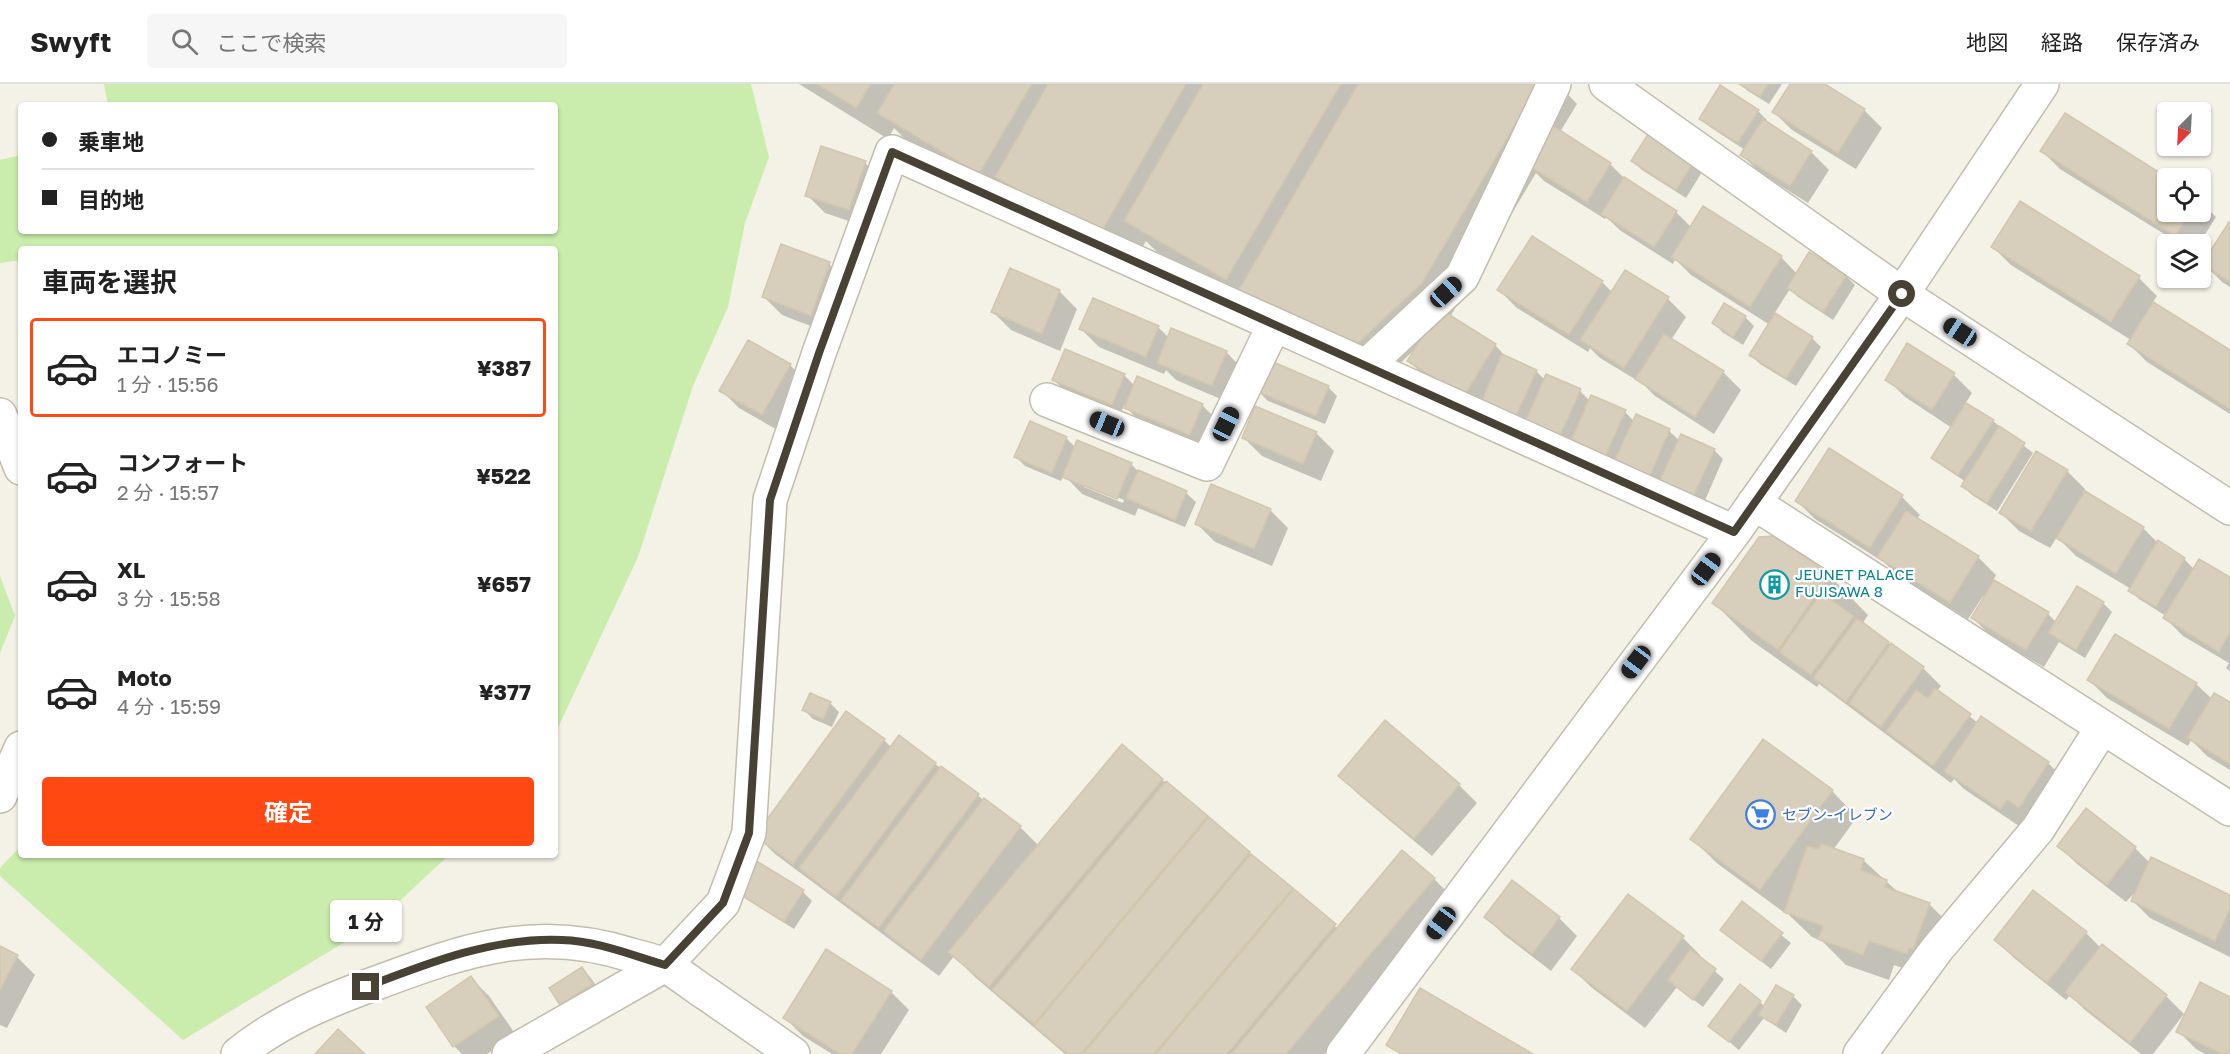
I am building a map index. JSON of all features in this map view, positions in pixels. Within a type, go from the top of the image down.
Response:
[{"type":"street","points":[[1366,366],[1462,277],[1554,84]]},
{"type":"street","points":[[1606,84],[1902,294],[2230,508]]},
{"type":"street","points":[[1343,1054],[1734,532],[1902,294],[2042,84]]},
{"type":"street","points":[[509,1054],[665,965],[723,903],[749,833],[770,500],[819,353],[892,152],[1734,532]]},
{"type":"street","points":[[1047,400],[1207,464],[1274,325]]},
{"type":"street","points":[[0,415],[18,460]]},
{"type":"street","points":[[1754,503],[2230,809]]},
{"type":"street","points":[[1860,1054],[1937,949],[2038,829],[2102,728]]},
{"type":"street","points":[[0,796],[18,755]]},
{"type":"street","points":[[238,1054],[287,1020],[345,994],[472,950],[515,943],[562,940],[608,948],[665,965],[793,1054]]},
{"type":"green space","points":[[104,84],[751,84],[769,157],[745,223],[728,307],[693,386],[638,557],[558,728],[558,246],[18,246],[18,260],[0,263],[0,160],[18,156],[18,234],[558,234],[558,102],[107,102]]},
{"type":"green space","points":[[0,576],[15,616],[0,653]]},
{"type":"green space","points":[[18,849],[18,858],[446,858],[376,923],[183,1040],[0,876],[0,868]]},
{"type":"building","points":[[817,84],[871,84],[856,108]]},
{"type":"building","points":[[894,84],[1032,84],[979,174],[877,113]]},
{"type":"building","points":[[1048,84],[1186,84],[1099,236],[995,177]]},
{"type":"building","points":[[1203,84],[1341,84],[1226,280],[1124,221]]},
{"type":"building","points":[[1358,84],[1539,84],[1422,283],[1355,346],[1237,293]]},
{"type":"building","points":[[1739,84],[1768,84],[1760,97]]},
{"type":"building","points":[[1790,84],[1825,84],[1865,109],[1838,153],[1772,112]]},
{"type":"building","points":[[1720,85],[1759,110],[1738,143],[1699,119]]},
{"type":"building","points":[[2065,113],[2157,171],[2157,222],[2184,222],[2176,234],[2172,234],[2040,151]]},
{"type":"building","points":[[1763,119],[1812,151],[1790,186],[1740,155]]},
{"type":"building","points":[[1550,124],[1611,163],[1587,202],[1524,163]]},
{"type":"building","points":[[1652,128],[1697,157],[1676,190],[1631,161]]},
{"type":"building","points":[[821,146],[866,161],[849,210],[805,196]]},
{"type":"building","points":[[1624,177],[1677,211],[1654,247],[1601,214]]},
{"type":"building","points":[[2020,201],[2140,276],[2111,322],[1991,247]]},
{"type":"building","points":[[1703,206],[1782,256],[1750,307],[1671,257]]},
{"type":"building","points":[[2230,222],[2230,282],[2211,270],[2211,250]]},
{"type":"building","points":[[1532,236],[1603,281],[1569,335],[1497,290]]},
{"type":"building","points":[[781,244],[830,262],[811,316],[762,297]]},
{"type":"building","points":[[1809,252],[1847,275],[1823,312],[1787,288]]},
{"type":"building","points":[[1010,268],[1060,290],[1042,334],[991,312]]},
{"type":"building","points":[[1625,270],[1669,297],[1624,368],[1580,340]]},
{"type":"building","points":[[1093,298],[1159,326],[1146,357],[1079,329]]},
{"type":"building","points":[[2153,302],[2230,350],[2230,409],[2127,344]]},
{"type":"building","points":[[1724,303],[1746,316],[1733,337],[1712,323]]},
{"type":"building","points":[[1440,309],[1496,344],[1464,396],[1407,361]]},
{"type":"building","points":[[1775,313],[1813,337],[1786,378],[1749,355]]},
{"type":"building","points":[[1171,328],[1227,351],[1212,386],[1157,363]]},
{"type":"building","points":[[1664,334],[1724,371],[1695,417],[1635,379]]},
{"type":"building","points":[[748,340],[791,364],[762,415],[719,391]]},
{"type":"building","points":[[1907,343],[1955,373],[1932,410],[1885,380]]},
{"type":"building","points":[[1065,349],[1125,374],[1112,405],[1052,380]]},
{"type":"building","points":[[1502,354],[1537,370],[1515,418],[1481,403]]},
{"type":"building","points":[[1271,361],[1329,386],[1316,416],[1258,392]]},
{"type":"building","points":[[1546,374],[1581,389],[1559,438],[1525,422]]},
{"type":"building","points":[[1137,376],[1203,404],[1190,435],[1124,408]]},
{"type":"building","points":[[1591,395],[1626,410],[1604,459],[1570,443]]},
{"type":"building","points":[[1966,403],[1994,420],[1958,475],[1931,458]]},
{"type":"building","points":[[1255,406],[1317,432],[1303,464],[1242,438]]},
{"type":"building","points":[[1636,414],[1670,429],[1649,478],[1614,462]]},
{"type":"building","points":[[1030,421],[1067,437],[1052,473],[1014,457]]},
{"type":"building","points":[[1999,426],[2025,443],[1987,503],[1961,486]]},
{"type":"building","points":[[1681,434],[1715,449],[1693,497],[1659,482]]},
{"type":"building","points":[[1077,440],[1132,463],[1117,499],[1062,477]]},
{"type":"building","points":[[1829,448],[1903,495],[1870,548],[1795,501]]},
{"type":"building","points":[[2036,451],[2068,470],[2031,531],[1999,513]]},
{"type":"building","points":[[1138,470],[1187,491],[1175,520],[1126,498]]},
{"type":"building","points":[[1211,484],[1271,509],[1254,549],[1195,524]]},
{"type":"building","points":[[2085,491],[2144,527],[2116,574],[2056,538]]},
{"type":"building","points":[[1906,511],[1979,556],[1950,603],[1877,557]]},
{"type":"building","name":"JEUNET PALACE FUJISAWA 8","points":[[1775,536],[1830,575],[1778,650],[1712,603],[1759,537]]},
{"type":"building","points":[[2158,540],[2185,558],[2156,607],[2128,591]]},
{"type":"building","points":[[2199,559],[2230,577],[2230,633],[2219,652],[2163,618]]},
{"type":"building","points":[[1994,580],[2049,612],[2026,650],[1971,618]]},
{"type":"building","points":[[2077,586],[2104,602],[2076,650],[2048,633]]},
{"type":"building","points":[[1821,593],[1854,616],[1811,675],[1779,652]]},
{"type":"building","points":[[1857,618],[1889,642],[1846,702],[1813,678]]},
{"type":"building","points":[[2115,634],[2197,683],[2169,729],[2087,680]]},
{"type":"building","points":[[1891,643],[1924,667],[1881,727],[1849,703]]},
{"type":"building","points":[[1935,688],[1971,714],[1933,766],[1886,731],[1916,690],[1928,698]]},
{"type":"building","points":[[810,693],[831,702],[823,719],[802,710]]},
{"type":"building","points":[[2214,693],[2230,702],[2230,764],[2187,738]]},
{"type":"building","points":[[846,711],[885,739],[793,864],[755,836]]},
{"type":"building","points":[[1981,716],[2049,762],[2019,808],[2007,800],[2000,809],[1944,771]]},
{"type":"building","points":[[1385,720],[1460,784],[1414,839],[1338,776]]},
{"type":"building","points":[[899,735],[936,763],[836,897],[799,868]]},
{"type":"building","name":"セブン-イレブン","points":[[1763,739],[1833,790],[1760,890],[1690,839]]},
{"type":"building","points":[[1122,744],[1163,779],[989,987],[948,952]]},
{"type":"building","points":[[941,766],[979,794],[879,928],[841,900]]},
{"type":"building","points":[[1166,781],[1208,816],[1034,1024],[992,990]]},
{"type":"building","points":[[984,798],[1021,826],[921,960],[883,931]]},
{"type":"building","points":[[2086,808],[2136,847],[2107,885],[2057,846]]},
{"type":"building","points":[[1209,817],[1250,852],[1081,1054],[1068,1054],[1034,1026]]},
{"type":"building","points":[[1822,844],[1864,859],[1861,870],[1887,880],[1885,887],[1930,903],[1913,949],[1909,948],[1907,954],[1869,941],[1863,955],[1818,939],[1823,926],[1784,912],[1807,846],[1818,849]]},
{"type":"building","points":[[1402,850],[1435,878],[1286,1054],[1231,1054]]},
{"type":"building","points":[[1251,854],[1293,888],[1154,1054],[1083,1054]]},
{"type":"building","points":[[2151,857],[2230,895],[2230,909],[2215,941],[2131,901]]},
{"type":"building","points":[[755,860],[804,890],[784,922],[735,891]]},
{"type":"building","points":[[1512,880],[1560,917],[1532,954],[1484,917]]},
{"type":"building","points":[[1294,889],[1336,924],[1227,1054],[1156,1054]]},
{"type":"building","points":[[2033,890],[2087,932],[2047,983],[1994,940]]},
{"type":"building","points":[[1628,894],[1684,936],[1627,1011],[1571,969]]},
{"type":"building","points":[[1742,901],[1783,933],[1761,961],[1720,930]]},
{"type":"building","points":[[2102,944],[2167,995],[2130,1043],[2065,992]]},
{"type":"building","points":[[0,946],[18,955],[0,990]]},
{"type":"building","points":[[826,949],[892,991],[852,1054],[840,1054],[783,1018]]},
{"type":"building","points":[[1690,949],[1716,969],[1693,1000],[1668,980]]},
{"type":"building","points":[[582,967],[593,984],[560,1005],[549,988]]},
{"type":"building","points":[[471,976],[499,1016],[453,1047],[426,1007]]},
{"type":"building","points":[[2200,982],[2230,997],[2230,1054],[2222,1054],[2176,1032]]},
{"type":"building","points":[[1740,984],[1761,1001],[1729,1042],[1708,1026]]},
{"type":"building","points":[[1776,985],[1794,995],[1776,1025],[1758,1015]]},
{"type":"building","points":[[1420,988],[1533,1054],[1401,1054],[1386,1045]]},
{"type":"building","points":[[338,1029],[365,1054],[315,1054]]},
{"type":"place","name":"JEUNET PALACE FUJISAWA 8","points":[[1774,584]]},
{"type":"place","name":"セブン-イレブン","points":[[1761,815]]},
{"type":"route","points":[[366,987],[472,950],[515,943],[562,940],[608,948],[665,965],[723,903],[749,833],[770,500],[819,353],[892,152],[1734,532],[1902,294]]}]
